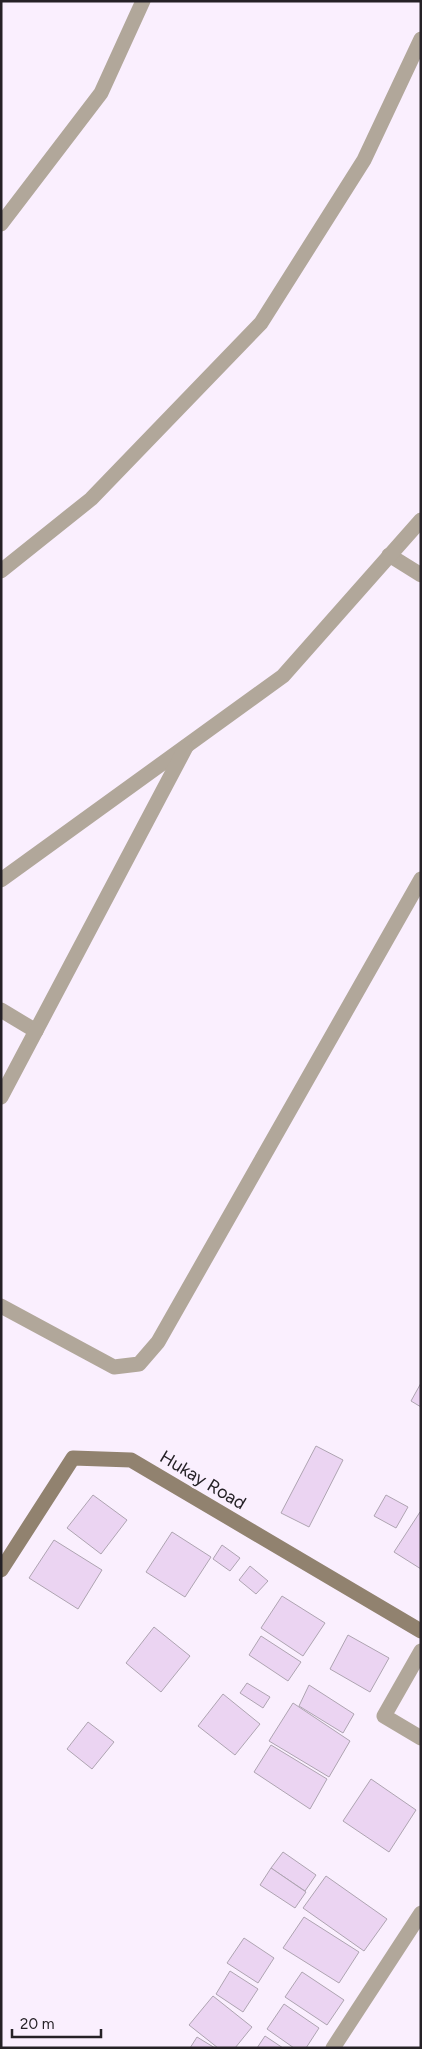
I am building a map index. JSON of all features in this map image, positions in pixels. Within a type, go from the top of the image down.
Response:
[{"type":"street","points":[[1,224],[101,93],[143,1]]},
{"type":"street","points":[[1,571],[91,499],[261,323],[364,160],[421,39]]},
{"type":"street","points":[[1,880],[283,676],[421,520]]},
{"type":"street","points":[[390,555],[421,575]]},
{"type":"street","points":[[1,1097],[188,745]]},
{"type":"street","points":[[1,1306],[114,1367],[139,1364],[158,1342],[421,880]]},
{"type":"street","points":[[1,1010],[36,1031]]},
{"type":"street","name":"Hukay Road","points":[[1,1570],[73,1458],[131,1460],[421,1630]]},
{"type":"street","points":[[421,1651],[384,1716],[421,1738]]},
{"type":"street","points":[[333,2048],[421,1914]]},
{"type":"building","points":[[421,1383],[421,1407],[411,1401]]},
{"type":"building","points":[[316,1446],[343,1460],[309,1527],[281,1513]]},
{"type":"building","points":[[93,1495],[127,1520],[101,1554],[67,1528]]},
{"type":"building","points":[[386,1495],[408,1507],[396,1528],[374,1516]]},
{"type":"building","points":[[421,1513],[421,1569],[394,1552]]},
{"type":"building","points":[[172,1532],[211,1557],[185,1597],[146,1572]]},
{"type":"building","points":[[54,1540],[102,1570],[78,1609],[29,1578]]},
{"type":"building","points":[[222,1545],[240,1558],[230,1571],[213,1559]]},
{"type":"building","points":[[250,1566],[268,1581],[256,1594],[239,1580]]},
{"type":"building","points":[[282,1596],[325,1623],[303,1656],[261,1628]]},
{"type":"building","points":[[154,1627],[190,1656],[161,1692],[126,1663]]},
{"type":"building","points":[[348,1635],[389,1658],[370,1692],[330,1669]]},
{"type":"building","points":[[261,1636],[301,1662],[288,1681],[249,1655]]},
{"type":"building","points":[[247,1683],[270,1697],[263,1708],[240,1693]]},
{"type":"building","points":[[309,1685],[354,1714],[343,1733],[299,1706]]},
{"type":"building","points":[[223,1694],[260,1724],[235,1755],[198,1726]]},
{"type":"building","points":[[293,1703],[350,1741],[329,1777],[269,1741]]},
{"type":"building","points":[[88,1722],[114,1742],[92,1769],[67,1749]]},
{"type":"building","points":[[271,1745],[327,1779],[310,1809],[254,1772]]},
{"type":"building","points":[[371,1779],[416,1810],[389,1852],[343,1821]]},
{"type":"building","points":[[283,1852],[316,1875],[305,1891],[271,1868]]},
{"type":"building","points":[[271,1868],[306,1892],[295,1908],[260,1885]]},
{"type":"building","points":[[326,1876],[387,1919],[364,1951],[303,1908]]},
{"type":"building","points":[[304,1917],[359,1952],[339,1983],[283,1948]]},
{"type":"building","points":[[244,1938],[274,1958],[258,1983],[227,1963]]},
{"type":"building","points":[[230,1971],[258,1989],[243,2012],[216,1994]]},
{"type":"building","points":[[302,1972],[344,2000],[327,2025],[285,1997]]},
{"type":"building","points":[[213,1996],[252,2027],[235,2048],[218,2048],[189,2025]]},
{"type":"building","points":[[284,2004],[319,2028],[306,2048],[294,2048],[267,2029]]},
{"type":"building","points":[[265,2036],[283,2048],[257,2048]]},
{"type":"building","points":[[197,2037],[215,2048],[190,2048]]}]
